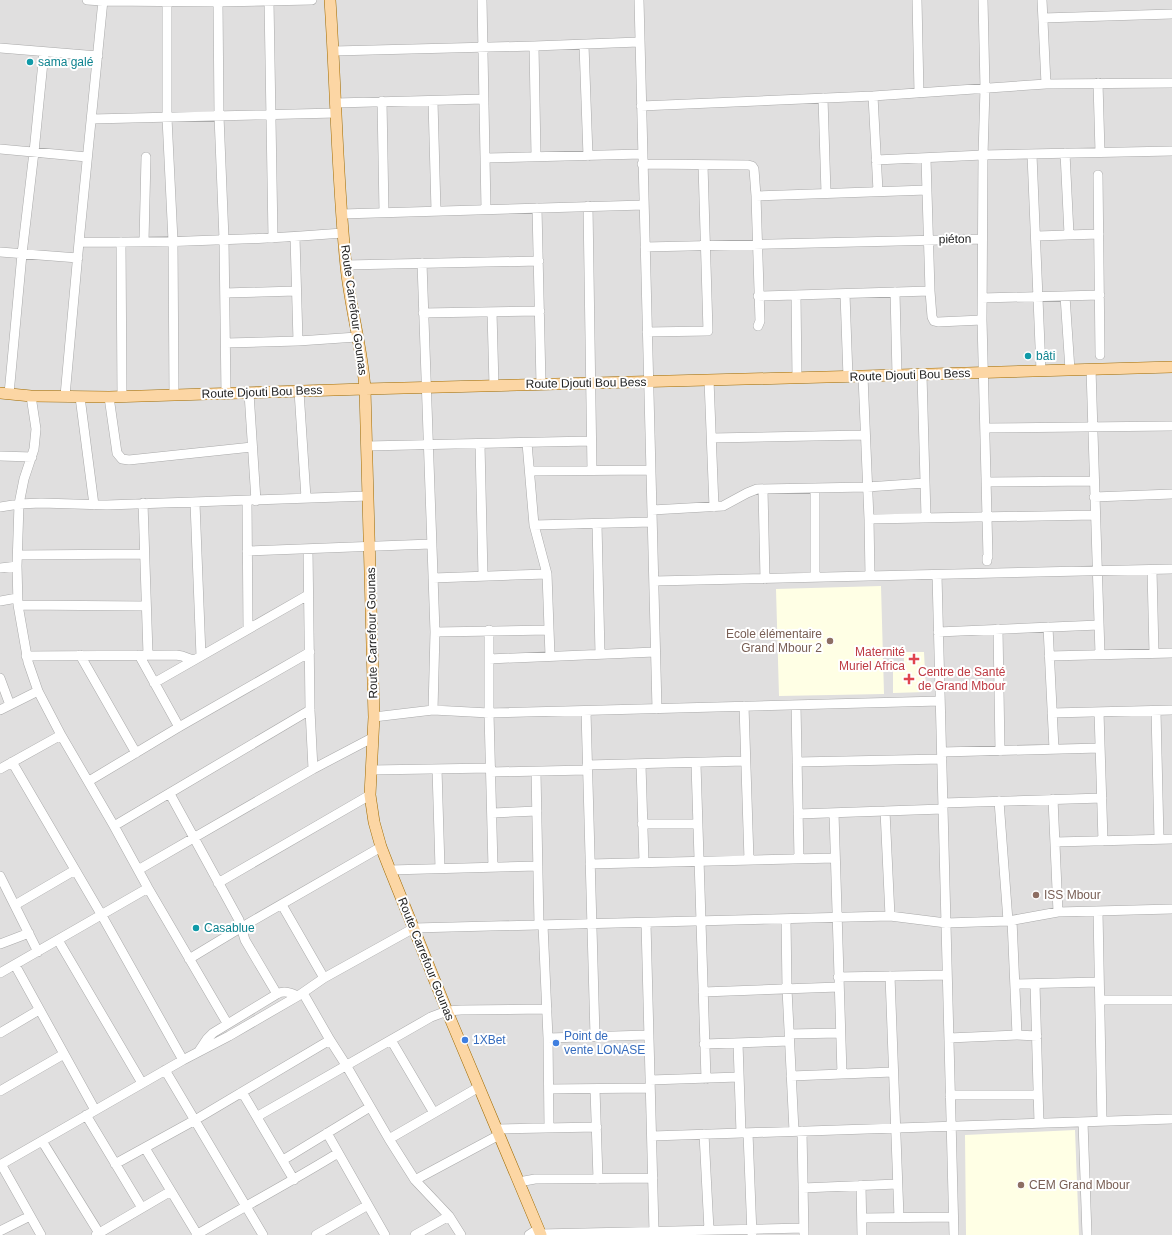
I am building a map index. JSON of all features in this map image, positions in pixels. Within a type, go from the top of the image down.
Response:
[{"type":"main road","name":"Route Carrefour Gounas","points":[[330,0],[343,233],[350,296],[365,389],[374,717],[370,795],[374,822],[381,847],[390,870],[519,1182],[537,1233]]},
{"type":"main road","name":"Route Djouti Bou Bess","points":[[4,394],[31,396],[122,397],[427,387],[591,384],[1172,367]]},
{"type":"street","points":[[88,0],[218,2],[312,0]]},
{"type":"street","points":[[482,0],[486,210]]},
{"type":"street","points":[[639,0],[657,709]]},
{"type":"street","points":[[917,0],[919,93]]},
{"type":"street","points":[[983,0],[985,88],[982,320],[987,561]]},
{"type":"street","points":[[1042,0],[1046,84]]},
{"type":"street","points":[[65,396],[78,258],[78,242],[92,119],[103,1]]},
{"type":"street","points":[[167,1],[167,118],[173,241],[174,395]]},
{"type":"street","points":[[269,1],[273,238]]},
{"type":"street","points":[[218,2],[219,116],[224,239],[226,394]]},
{"type":"street","points":[[1043,18],[1172,14]]},
{"type":"street","points":[[334,51],[584,45],[639,42]]},
{"type":"street","points":[[584,45],[588,156]]},
{"type":"street","points":[[534,46],[536,156]]},
{"type":"street","points":[[0,48],[98,56]]},
{"type":"street","points":[[4,394],[34,152],[44,52]]},
{"type":"street","points":[[1098,83],[1100,152]]},
{"type":"street","points":[[641,106],[873,96],[1046,84],[1172,83]]},
{"type":"street","points":[[873,96],[878,191]]},
{"type":"street","points":[[822,98],[826,193]]},
{"type":"street","points":[[92,119],[271,114],[336,108],[382,101],[484,99]]},
{"type":"street","points":[[382,101],[384,212]]},
{"type":"street","points":[[433,101],[436,211]]},
{"type":"street","points":[[0,149],[87,156]]},
{"type":"street","points":[[876,160],[983,155],[1172,151]]},
{"type":"street","points":[[1064,153],[1069,234]]},
{"type":"street","points":[[1032,155],[1037,236],[1041,370]]},
{"type":"street","points":[[486,158],[588,156],[642,159],[703,165],[752,166],[754,169],[758,244],[758,296],[760,321],[758,326]]},
{"type":"street","points":[[144,242],[146,157]]},
{"type":"street","points":[[926,158],[932,317],[934,321],[938,322],[982,320]]},
{"type":"street","points":[[647,332],[708,331],[703,165]]},
{"type":"street","points":[[1098,175],[1100,355]]},
{"type":"street","points":[[756,196],[927,190]]},
{"type":"street","points":[[342,214],[644,205]]},
{"type":"street","points":[[588,206],[592,470]]},
{"type":"street","points":[[536,208],[541,384]]},
{"type":"street","points":[[78,242],[144,242],[273,238],[343,233]]},
{"type":"street","points":[[1037,236],[1099,234]]},
{"type":"street","points":[[295,237],[298,341]]},
{"type":"street","name":"piéton","points":[[645,247],[982,239]]},
{"type":"street","points":[[122,242],[122,397]]},
{"type":"street","points":[[0,252],[78,258]]},
{"type":"street","points":[[346,265],[538,261]]},
{"type":"street","points":[[422,263],[435,632],[433,710]]},
{"type":"street","points":[[225,292],[296,291]]},
{"type":"street","points":[[758,296],[930,291]]},
{"type":"street","points":[[894,292],[897,375]]},
{"type":"street","points":[[845,294],[848,377]]},
{"type":"street","points":[[796,295],[797,378]]},
{"type":"street","points":[[982,298],[1100,295]]},
{"type":"street","points":[[1065,296],[1070,370]]},
{"type":"street","points":[[423,313],[540,311]]},
{"type":"street","points":[[492,312],[494,386]]},
{"type":"street","points":[[226,343],[298,341],[357,337]]},
{"type":"street","points":[[1091,369],[1100,654]]},
{"type":"street","points":[[922,374],[926,517]]},
{"type":"street","points":[[863,376],[870,576]]},
{"type":"street","points":[[709,380],[714,507]]},
{"type":"street","points":[[299,391],[306,498]]},
{"type":"street","points":[[249,393],[256,501]]},
{"type":"street","points":[[31,396],[36,429],[34,449],[24,479],[19,504],[17,566],[17,602],[29,668],[38,691],[61,735],[89,781],[148,888],[227,1023]]},
{"type":"street","points":[[80,397],[94,505]]},
{"type":"street","points":[[109,397],[117,453],[122,459],[129,460],[252,447]]},
{"type":"street","points":[[985,428],[1172,426]]},
{"type":"street","points":[[712,438],[865,434]]},
{"type":"street","points":[[367,446],[591,441]]},
{"type":"street","points":[[527,443],[534,525],[547,574],[550,656]]},
{"type":"street","points":[[480,444],[483,576]]},
{"type":"street","points":[[0,456],[32,457]]},
{"type":"street","points":[[530,471],[651,470]]},
{"type":"street","points":[[986,482],[1094,481]]},
{"type":"street","points":[[652,510],[723,506],[753,491],[763,489],[867,487],[925,483]]},
{"type":"street","points":[[815,488],[815,577]]},
{"type":"street","points":[[763,489],[764,579]]},
{"type":"street","points":[[1094,497],[1172,494]]},
{"type":"street","points":[[0,507],[41,503],[94,505],[195,503],[368,496]]},
{"type":"street","points":[[247,501],[248,629]]},
{"type":"street","points":[[143,503],[146,606],[143,655],[154,683],[179,727]]},
{"type":"street","points":[[195,503],[197,658]]},
{"type":"street","points":[[869,519],[1095,515]]},
{"type":"street","points":[[534,525],[652,522]]},
{"type":"street","points":[[598,524],[600,654]]},
{"type":"street","points":[[247,550],[431,544]]},
{"type":"street","points":[[308,549],[310,710],[313,769]]},
{"type":"street","points":[[18,554],[144,554]]},
{"type":"street","points":[[0,567],[17,566]]},
{"type":"street","points":[[654,581],[1172,569]]},
{"type":"street","points":[[1152,570],[1154,653]]},
{"type":"street","points":[[433,578],[547,574]]},
{"type":"street","points":[[937,574],[954,1235]]},
{"type":"street","points":[[154,683],[308,595]]},
{"type":"street","points":[[0,601],[146,606]]},
{"type":"street","points":[[938,632],[1099,625]]},
{"type":"street","points":[[1048,627],[1054,749]]},
{"type":"street","points":[[998,629],[1000,751]]},
{"type":"street","points":[[489,630],[489,713],[493,867]]},
{"type":"street","points":[[435,632],[549,630]]},
{"type":"street","points":[[89,781],[179,727],[310,652]]},
{"type":"street","points":[[489,659],[655,652]]},
{"type":"street","points":[[1050,656],[1172,652]]},
{"type":"street","points":[[80,655],[136,753]]},
{"type":"street","points":[[26,656],[143,655],[197,658]]},
{"type":"street","points":[[0,678],[10,705]]},
{"type":"street","points":[[0,710],[38,691]]},
{"type":"street","points":[[374,717],[433,710],[489,713],[940,701]]},
{"type":"street","points":[[796,705],[799,859]]},
{"type":"street","points":[[744,706],[749,860]]},
{"type":"street","points":[[114,826],[310,710]]},
{"type":"street","points":[[1052,714],[1172,710]]},
{"type":"street","points":[[586,711],[591,924],[596,1036]]},
{"type":"street","points":[[1156,711],[1159,839]]},
{"type":"street","points":[[1099,712],[1103,841]]},
{"type":"street","points":[[0,769],[61,735]]},
{"type":"street","points":[[138,870],[313,769],[372,738]]},
{"type":"street","points":[[797,762],[1000,751],[1100,748]]},
{"type":"street","points":[[12,762],[101,914],[183,1060]]},
{"type":"street","points":[[371,770],[438,769],[536,772],[641,765],[745,762]]},
{"type":"street","points":[[696,764],[706,1079]]},
{"type":"street","points":[[641,765],[644,862]]},
{"type":"street","points":[[438,769],[440,868]]},
{"type":"street","points":[[536,772],[538,866],[547,1009],[549,1128]]},
{"type":"street","points":[[170,794],[235,912],[242,927],[245,940],[277,994]]},
{"type":"street","points":[[218,883],[370,795]]},
{"type":"street","points":[[798,814],[885,812],[999,801],[1102,798]]},
{"type":"street","points":[[1054,799],[1058,912]]},
{"type":"street","points":[[999,801],[1015,984],[1017,1035]]},
{"type":"street","points":[[492,813],[537,812]]},
{"type":"street","points":[[885,812],[890,916]]},
{"type":"street","points":[[834,813],[842,1074]]},
{"type":"street","points":[[642,824],[698,824]]},
{"type":"street","points":[[1055,842],[1172,839]]},
{"type":"street","points":[[189,959],[381,847]]},
{"type":"street","points":[[590,864],[836,858]]},
{"type":"street","points":[[390,870],[538,866]]},
{"type":"street","points":[[15,905],[75,870]]},
{"type":"street","points":[[1,882],[15,905],[38,952]]},
{"type":"street","points":[[0,973],[148,888]]},
{"type":"street","points":[[282,905],[324,978]]},
{"type":"street","points":[[41,1235],[0,1164],[256,1020],[301,994],[324,978],[414,928],[890,916],[946,923],[1010,920],[1058,912],[1172,909]]},
{"type":"street","points":[[1098,911],[1102,1121]]},
{"type":"street","points":[[537,1233],[634,1233],[709,1230],[804,1232],[803,1188],[791,1076],[787,989],[786,919]]},
{"type":"street","points":[[646,922],[654,1231]]},
{"type":"street","points":[[0,944],[29,933]]},
{"type":"street","points":[[58,940],[142,1083]]},
{"type":"street","points":[[15,965],[95,1110]]},
{"type":"street","points":[[703,992],[787,989],[890,976],[947,975]]},
{"type":"street","points":[[890,976],[899,1217]]},
{"type":"street","points":[[1015,984],[1099,982]]},
{"type":"street","points":[[1035,984],[1039,1123]]},
{"type":"street","points":[[198,1052],[210,1035],[227,1023],[277,994],[283,992],[301,994],[346,1065],[389,1139],[416,1180],[449,1216],[460,1235]]},
{"type":"street","points":[[1100,1000],[1172,1000]]},
{"type":"street","points":[[258,1116],[432,1017],[447,1011],[547,1009]]},
{"type":"street","points":[[0,1033],[39,1010]]},
{"type":"street","points":[[250,1010],[256,1020]]},
{"type":"street","points":[[704,1044],[738,1043],[840,1033]]},
{"type":"street","points":[[548,1038],[648,1035]]},
{"type":"street","points":[[949,1038],[1017,1035],[1037,1036]]},
{"type":"street","points":[[115,1164],[195,1120],[330,1040]]},
{"type":"street","points":[[391,1040],[434,1113]]},
{"type":"street","points":[[738,1043],[739,1077],[745,1133],[752,1232]]},
{"type":"street","points":[[0,1091],[64,1054]]},
{"type":"street","points":[[165,1070],[263,1235]]},
{"type":"street","points":[[791,1076],[893,1072]]},
{"type":"street","points":[[549,1090],[596,1089],[739,1077]]},
{"type":"street","points":[[389,1139],[479,1087]]},
{"type":"street","points":[[596,1089],[598,1179]]},
{"type":"street","points":[[242,1092],[258,1116],[294,1180]]},
{"type":"street","points":[[950,1095],[1038,1095]]},
{"type":"street","points":[[283,1160],[370,1107]]},
{"type":"street","points":[[86,1115],[142,1208]]},
{"type":"street","points":[[652,1136],[1172,1119]]},
{"type":"street","points":[[1083,1122],[1086,1235]]},
{"type":"street","points":[[416,1180],[498,1132],[549,1128],[596,1127]]},
{"type":"street","points":[[327,1133],[385,1235]]},
{"type":"street","points":[[704,1134],[709,1230]]},
{"type":"street","points":[[42,1140],[97,1234],[171,1191]]},
{"type":"street","points":[[145,1148],[196,1235],[294,1180],[338,1153]]},
{"type":"street","points":[[519,1182],[535,1179],[653,1178]]},
{"type":"street","points":[[803,1188],[897,1184]]},
{"type":"street","points":[[861,1185],[862,1235]]},
{"type":"street","points":[[322,1233],[368,1205]]},
{"type":"street","points":[[7,1231],[30,1216]]},
{"type":"street","points":[[415,1235],[449,1216]]},
{"type":"street","points":[[862,1218],[953,1217]]},
{"type":"shaded area","points":[[0,0],[1172,0],[1172,1235],[0,1235]]},
{"type":"shaded area","name":"Ecole élémentaire Grand Mbour 2","points":[[881,586],[884,694],[779,696],[776,589]]},
{"type":"shaded area","name":"Centre de Santé de Grand Mbour","points":[[904,652],[924,652],[926,692],[893,693],[893,667],[904,667]]},
{"type":"shaded area","name":"CEM Grand Mbour","points":[[1075,1130],[1079,1235],[966,1235],[965,1135]]},
{"type":"place","name":"sama galé","points":[[30,62]]},
{"type":"place","name":"bâti","points":[[1028,356]]},
{"type":"place","name":"Ecole élémentaire Grand Mbour 2","points":[[830,641]]},
{"type":"place","name":"Maternité Muriel Africa","points":[[914,659]]},
{"type":"place","name":"Centre de Santé de Grand Mbour","points":[[909,679]]},
{"type":"place","name":"ISS Mbour","points":[[1036,895]]},
{"type":"place","name":"Casablue","points":[[196,928]]},
{"type":"place","name":"1XBet","points":[[465,1040]]},
{"type":"place","name":"Point de vente LONASE","points":[[556,1043]]},
{"type":"place","name":"CEM Grand Mbour","points":[[1021,1185]]}]
